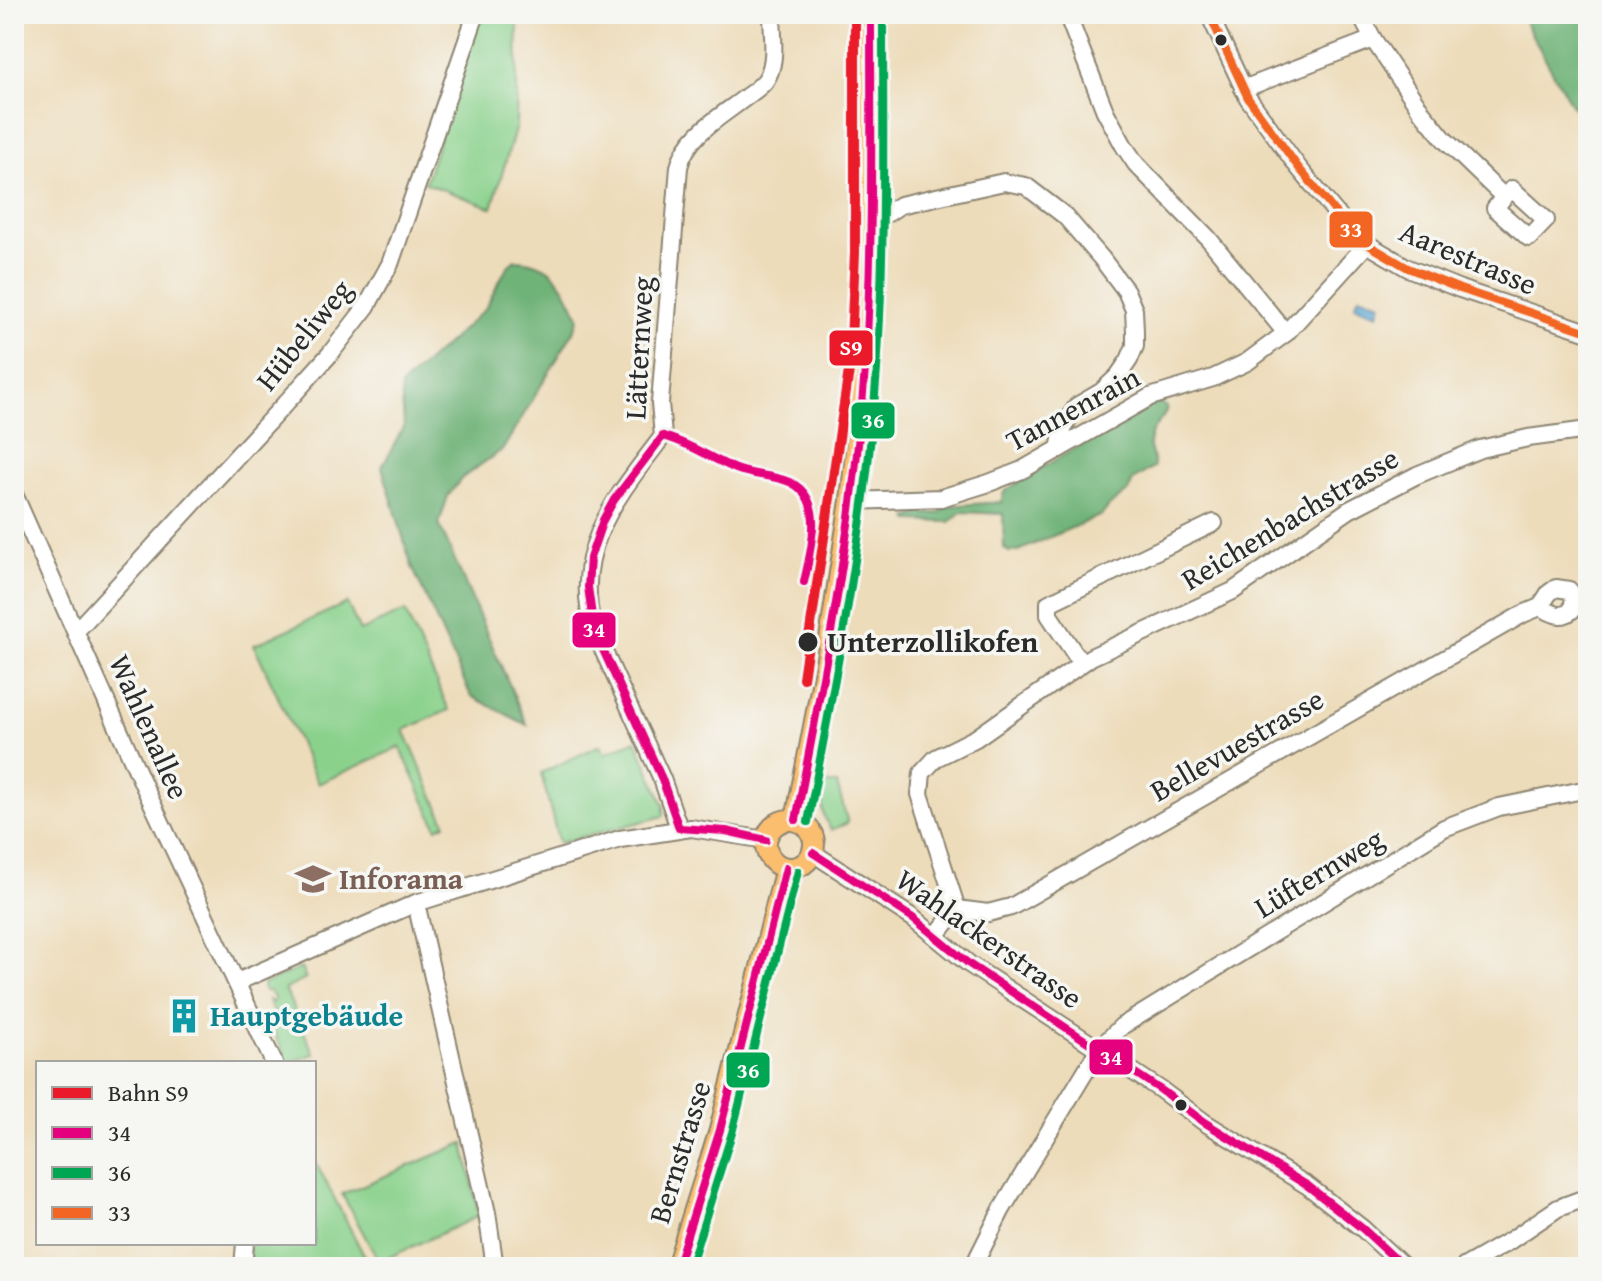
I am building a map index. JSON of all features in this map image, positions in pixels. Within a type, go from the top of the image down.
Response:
[{"type":"main road","points":[[796,820],[827,659],[851,501],[866,354],[871,214],[871,14]]},
{"type":"main road","points":[[796,820],[812,833],[813,853],[802,865],[786,868],[773,861],[766,848],[766,840],[777,823],[796,820]]},
{"type":"main road","name":"Bernstrasse","points":[[677,1267],[720,1130],[786,868]]},
{"type":"street","name":"Hübeliweg","points":[[76,631],[302,385],[367,306],[390,264],[476,14]]},
{"type":"street","name":"Lätternweg","points":[[679,828],[662,779],[594,630],[589,608],[589,567],[603,520],[614,500],[663,436],[660,403],[679,167],[683,151],[697,135],[767,78],[772,64],[772,14]]},
{"type":"street","points":[[1067,14],[1105,111],[1136,164],[1208,238],[1286,333]]},
{"type":"street","name":"Aarestrasse","points":[[1209,14],[1243,89],[1298,167],[1345,224],[1367,244],[1408,268],[1460,289],[1588,332]]},
{"type":"street","points":[[1360,14],[1373,39],[1430,121],[1504,197]]},
{"type":"street","points":[[1243,89],[1373,39]]},
{"type":"street","points":[[871,214],[888,213],[900,205],[1004,182],[1026,186],[1065,216],[1102,259],[1126,291],[1134,310],[1135,346],[1118,376],[1101,392],[1077,406],[1064,426],[1059,449]]},
{"type":"street","name":"Tannenrain","points":[[851,501],[941,498],[1000,479],[1150,397],[1213,378],[1247,362],[1286,333],[1367,244]]},
{"type":"street","name":"Reichenbachstrasse","points":[[957,909],[920,794],[920,779],[929,763],[987,731],[1081,663],[1233,591],[1349,510],[1417,475],[1480,449],[1528,438],[1588,430]]},
{"type":"street","name":"Wahlenallee","points":[[14,494],[144,786],[273,1061]]},
{"type":"street","points":[[1081,663],[1049,615],[1049,603],[1214,523]]},
{"type":"street","name":"Bellevuestrasse","points":[[957,909],[988,913],[1011,907],[1281,751],[1540,607]]},
{"type":"street","name":"Lüfternweg","points":[[973,1267],[1002,1209],[1099,1049],[1122,1026],[1444,828],[1499,807],[1588,789]]},
{"type":"street","points":[[237,982],[416,903],[620,839],[679,828],[726,831],[766,840]]},
{"type":"street","name":"Wahlackerstrasse","points":[[813,853],[936,936],[969,964],[1246,1150],[1308,1186],[1363,1229],[1404,1267]]},
{"type":"street","points":[[416,903],[487,1213],[495,1267]]},
{"type":"street","points":[[936,936],[957,909]]},
{"type":"street","points":[[1464,1267],[1558,1208],[1588,1197]]},
{"type":"street","points":[[243,1267],[245,1245]]},
{"type":"green space","points":[[1520,14],[1588,14],[1588,134]]},
{"type":"green space","points":[[479,17],[518,18],[516,126],[492,208],[425,183]]},
{"type":"green space","points":[[515,260],[549,270],[562,285],[579,317],[575,329],[503,449],[462,478],[448,496],[439,524],[527,725],[471,696],[412,567],[382,467],[404,426],[401,386],[485,309],[507,267]]},
{"type":"green space","points":[[1160,402],[1167,407],[1150,439],[1154,467],[1133,480],[1129,491],[1102,515],[1009,552],[1004,548],[1003,514],[961,512],[950,522],[910,521],[908,518],[917,514],[940,513],[947,506],[1001,502],[1004,492],[1024,478]]},
{"type":"green space","points":[[347,603],[360,631],[405,611],[449,710],[404,730],[446,824],[437,828],[400,747],[318,784],[254,645]]},
{"type":"green space","points":[[636,740],[664,805],[664,816],[559,843],[541,773],[600,745],[604,754]]},
{"type":"green space","points":[[824,784],[837,784],[848,823],[831,830],[822,808]]},
{"type":"green space","points":[[301,968],[306,979],[285,989],[298,1019],[276,1018],[268,1000],[273,1002],[275,999],[269,991],[264,991],[263,984]]},
{"type":"green space","points":[[274,1024],[301,1025],[314,1054],[287,1061],[272,1027]]},
{"type":"green space","points":[[464,1143],[479,1216],[379,1262],[342,1194]]},
{"type":"green space","points":[[316,1163],[370,1267],[247,1267],[250,1245],[316,1245]]},
{"type":"water","points":[[1359,296],[1381,303],[1378,314],[1355,306]]},
{"type":"rail line","name":"S9","points":[[803,678],[850,364],[855,253],[855,14]]},
{"type":"transit line","name":"34","points":[[796,820],[838,588],[861,412],[870,268],[871,14]]},
{"type":"transit line","name":"36","points":[[808,822],[850,589],[873,413],[882,269],[883,14]]},
{"type":"transit line","name":"33","points":[[1209,14],[1248,98],[1298,167],[1345,224],[1367,244],[1408,268],[1460,289],[1588,332]]},
{"type":"transit line","name":"34","points":[[663,436],[614,500],[603,520],[590,558],[588,587],[594,630],[662,779],[679,828]]},
{"type":"transit line","name":"34","points":[[663,436],[736,469],[784,480],[798,487],[812,509],[813,524],[804,582]]},
{"type":"transit line","name":"34","points":[[679,828],[726,831],[766,840]]},
{"type":"transit line","name":"34","points":[[813,853],[913,918],[969,964],[1161,1090],[1204,1122],[1308,1186],[1363,1229],[1404,1267]]},
{"type":"transit line","name":"34","points":[[677,1267],[720,1130],[786,868]]},
{"type":"transit line","name":"36","points":[[690,1267],[732,1133],[798,871]]},
{"type":"place","name":"Unterzollikofen","points":[[808,642]]},
{"type":"place","name":"Inforama","points":[[313,879]]},
{"type":"place","name":"Hauptgebäude","points":[[184,1016]]}]
